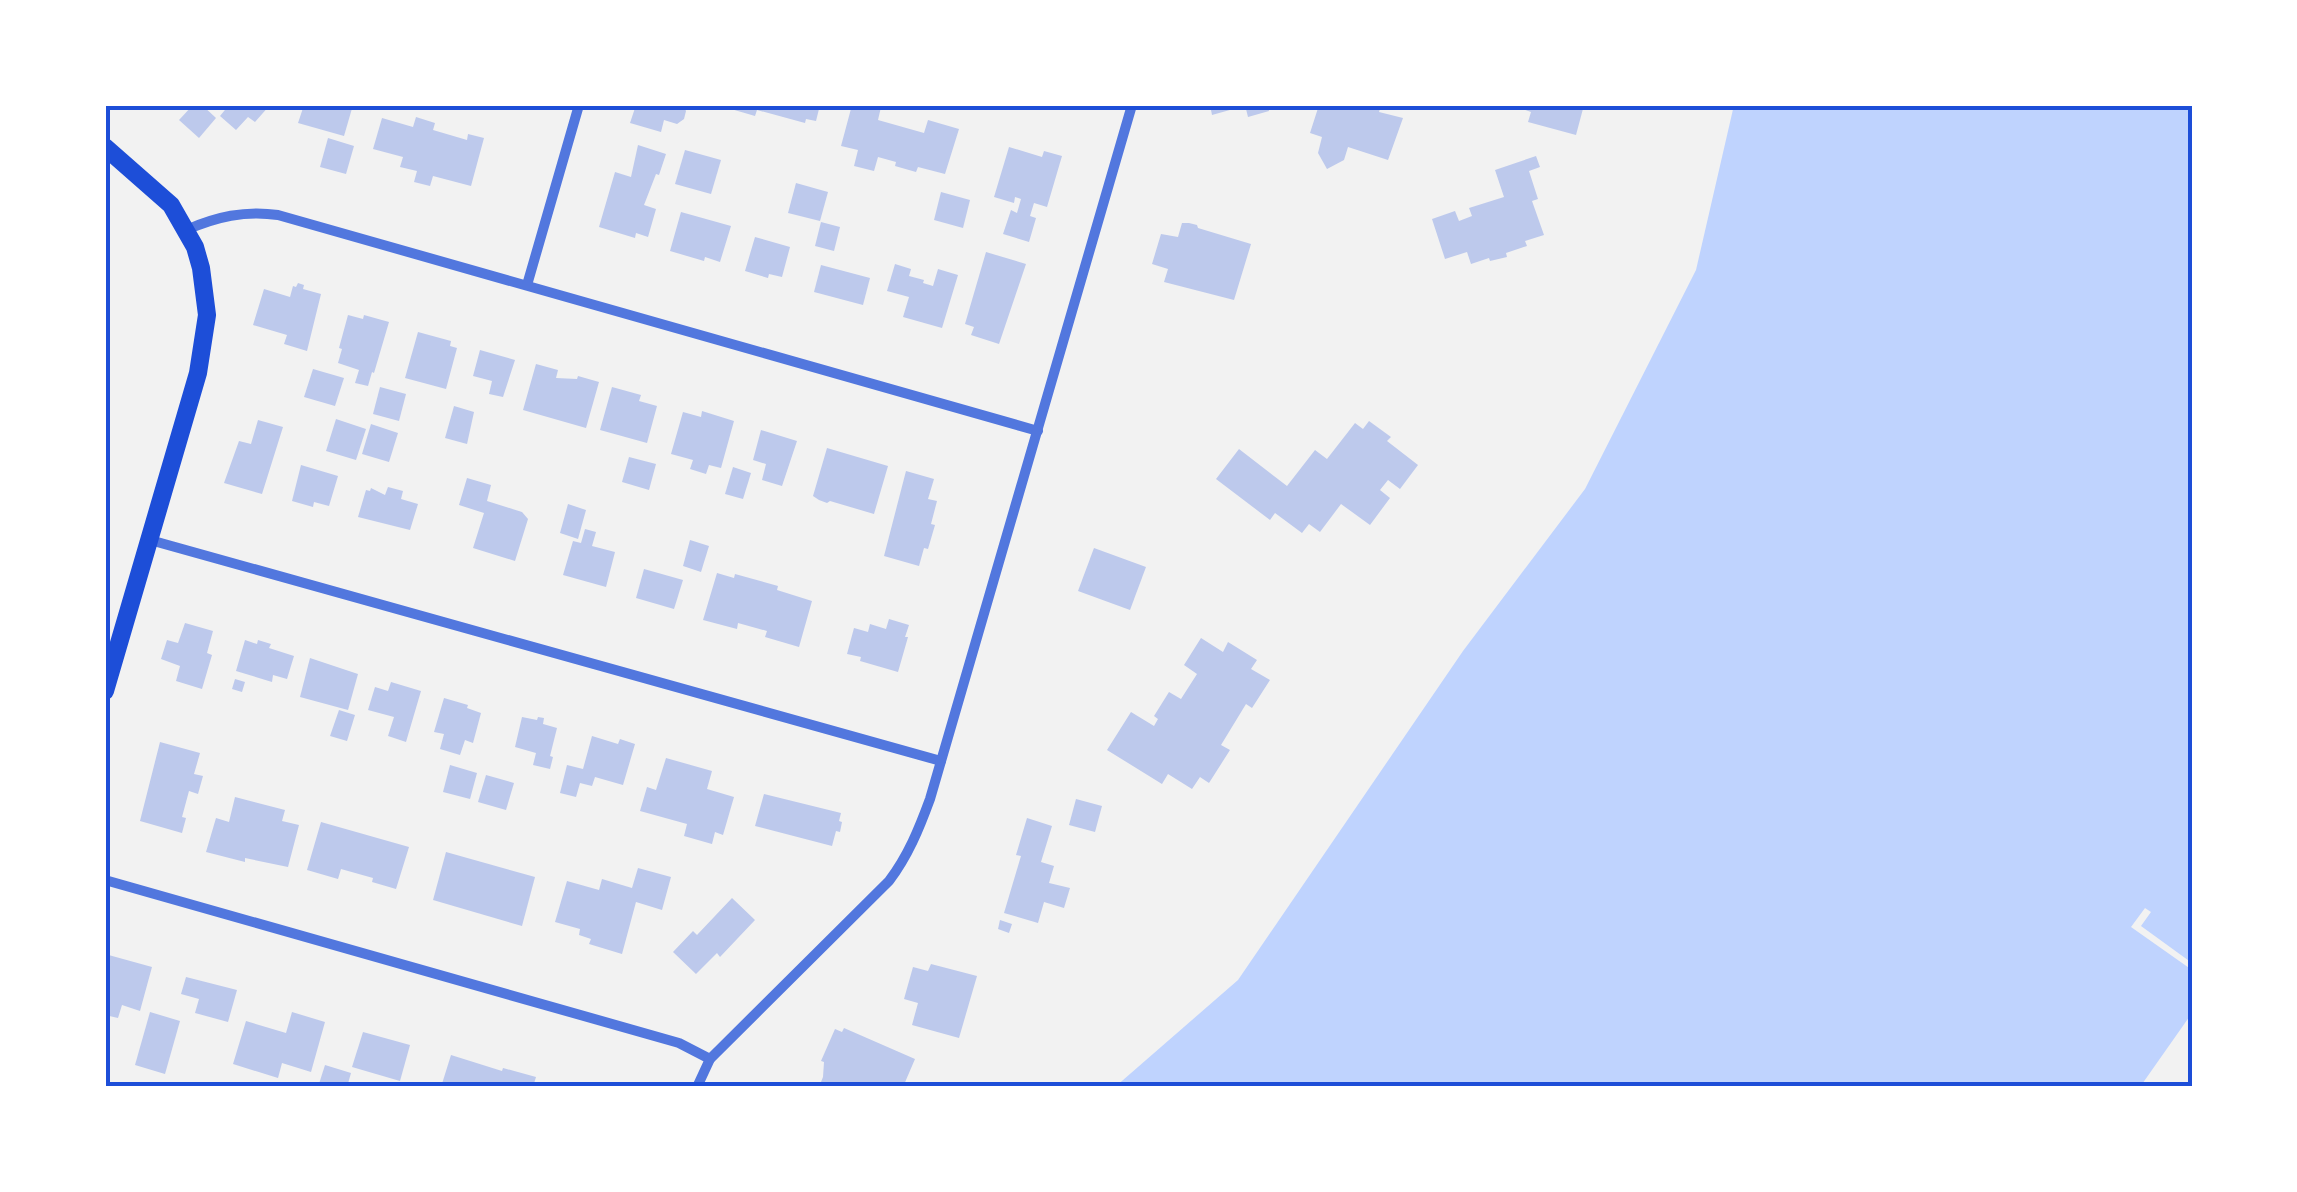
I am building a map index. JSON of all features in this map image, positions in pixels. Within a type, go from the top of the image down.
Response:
[{"type":"main road","points":[[105,146],[171,205],[198,258],[207,316],[198,373],[105,691]]},
{"type":"street","points":[[526,285],[579,105]]},
{"type":"street","points":[[696,1087],[710,1059],[889,881],[913,844],[930,799],[1132,105]]},
{"type":"street","points":[[186,230],[238,214],[266,214],[1038,430]]},
{"type":"street","points":[[150,540],[941,761]]},
{"type":"street","points":[[105,880],[678,1043],[710,1059]]},
{"type":"water","points":[[1734,105],[2192,105],[2192,1013],[2140,1087],[1115,1087],[1238,980],[1463,651],[1585,489],[1696,270]]},
{"type":"pier","points":[[2145,908],[2151,912],[2141,926],[2192,963],[2192,970],[2131,927]]},
{"type":"building","points":[[193,105],[202,105],[216,118],[199,138],[179,120]]},
{"type":"building","points":[[229,105],[270,105],[255,122],[248,117],[236,130],[220,116]]},
{"type":"building","points":[[304,105],[353,105],[344,136],[298,123]]},
{"type":"building","points":[[636,105],[683,105],[686,111],[677,124],[664,120],[661,132],[630,123]]},
{"type":"building","points":[[732,105],[820,105],[816,121],[806,119],[805,123],[757,110],[755,116],[731,109]]},
{"type":"building","points":[[852,105],[881,107],[878,120],[924,133],[928,120],[959,129],[945,174],[918,167],[916,172],[878,157],[874,171],[854,166],[858,150],[841,146]]},
{"type":"building","points":[[1210,105],[1244,105],[1244,106],[1212,115]]},
{"type":"building","points":[[1245,105],[1268,105],[1269,111],[1248,117]]},
{"type":"building","points":[[1319,105],[1381,105],[1379,112],[1403,118],[1388,160],[1348,147],[1344,160],[1327,169],[1318,153],[1322,137],[1310,133]]},
{"type":"building","points":[[1511,105],[1584,105],[1576,135],[1528,122],[1531,112]]},
{"type":"building","points":[[416,117],[435,123],[433,130],[467,140],[468,134],[484,138],[471,186],[433,176],[430,186],[414,182],[417,171],[400,167],[403,157],[373,149],[382,118],[413,127]]},
{"type":"building","points":[[328,138],[354,146],[346,174],[320,167]]},
{"type":"building","points":[[638,145],[666,154],[644,205],[656,209],[648,237],[636,233],[635,238],[599,227],[615,172],[631,177]]},
{"type":"building","points":[[1009,147],[1042,157],[1044,151],[1062,156],[1047,207],[1034,203],[1030,216],[1036,218],[1029,242],[1003,234],[1011,210],[1017,213],[1021,199],[1015,197],[1014,203],[994,197]]},
{"type":"building","points":[[685,150],[721,160],[711,194],[675,184]]},
{"type":"building","points":[[1536,156],[1540,167],[1529,171],[1538,199],[1532,201],[1544,235],[1525,241],[1527,246],[1506,253],[1507,257],[1471,264],[1467,252],[1445,259],[1432,219],[1455,211],[1459,221],[1472,216],[1469,208],[1504,197],[1495,170]]},
{"type":"building","points":[[796,183],[828,192],[820,221],[788,213]]},
{"type":"building","points":[[941,192],[970,200],[963,228],[934,220]]},
{"type":"building","points":[[681,212],[731,226],[720,262],[670,251]]},
{"type":"building","points":[[821,222],[840,227],[834,251],[815,246]]},
{"type":"building","points":[[1182,223],[1251,244],[1234,300],[1164,282],[1168,269],[1152,264],[1161,234],[1178,237]]},
{"type":"building","points":[[755,237],[790,247],[782,277],[769,274],[768,278],[745,271]]},
{"type":"building","points":[[986,252],[1026,264],[999,344],[971,335],[974,327],[965,324]]},
{"type":"building","points":[[895,264],[911,269],[909,276],[933,286],[938,269],[958,275],[942,328],[903,317],[909,297],[887,291]]},
{"type":"building","points":[[821,265],[870,278],[863,305],[814,292]]},
{"type":"building","points":[[298,283],[304,285],[303,289],[321,294],[307,351],[284,344],[287,335],[253,325],[264,289],[290,297]]},
{"type":"building","points":[[348,315],[389,322],[368,386],[355,383],[359,370],[338,363]]},
{"type":"building","points":[[418,332],[451,341],[450,346],[457,348],[446,389],[405,378]]},
{"type":"building","points":[[480,350],[515,360],[503,397],[489,394],[492,381],[473,376]]},
{"type":"building","points":[[536,364],[558,370],[556,378],[578,376],[599,382],[586,428],[523,410]]},
{"type":"building","points":[[313,369],[344,378],[335,406],[304,397]]},
{"type":"building","points":[[380,387],[406,394],[399,421],[373,414]]},
{"type":"building","points":[[612,387],[641,395],[639,401],[657,406],[647,443],[600,430]]},
{"type":"building","points":[[454,406],[474,412],[467,444],[445,438]]},
{"type":"building","points":[[702,411],[734,421],[721,468],[709,465],[706,474],[690,469],[693,460],[671,454],[683,412],[701,417]]},
{"type":"building","points":[[336,419],[366,429],[356,460],[326,451]]},
{"type":"building","points":[[258,420],[283,427],[262,494],[224,483],[239,441],[251,444]]},
{"type":"building","points":[[1369,421],[1418,465],[1400,489],[1388,480],[1380,490],[1390,498],[1370,525],[1341,504],[1320,532],[1309,524],[1302,533],[1275,513],[1270,520],[1216,479],[1239,449],[1287,486],[1315,450],[1327,459],[1355,423],[1363,429]]},
{"type":"building","points":[[371,424],[398,433],[389,462],[362,454]]},
{"type":"building","points":[[761,430],[797,441],[782,486],[762,480],[766,464],[753,460]]},
{"type":"building","points":[[827,448],[888,466],[874,514],[813,496]]},
{"type":"building","points":[[629,457],[656,464],[649,490],[622,482]]},
{"type":"building","points":[[301,465],[338,476],[329,506],[314,502],[313,507],[292,501]]},
{"type":"building","points":[[733,467],[751,473],[743,499],[725,494]]},
{"type":"building","points":[[906,471],[934,479],[928,499],[937,501],[931,524],[935,525],[919,566],[884,556]]},
{"type":"building","points":[[467,478],[491,485],[487,501],[522,512],[528,519],[515,561],[473,548],[484,513],[459,505]]},
{"type":"building","points":[[388,487],[403,491],[401,499],[418,504],[410,530],[358,517],[366,490],[371,488],[385,495]]},
{"type":"building","points":[[568,504],[586,510],[578,539],[560,533]]},
{"type":"building","points":[[585,529],[596,532],[592,546],[615,552],[606,587],[563,575],[573,541],[581,543]]},
{"type":"building","points":[[690,540],[709,546],[701,572],[683,566]]},
{"type":"building","points":[[1094,548],[1146,567],[1130,610],[1078,591]]},
{"type":"building","points":[[644,569],[683,580],[674,609],[636,598]]},
{"type":"building","points":[[717,573],[778,586],[777,590],[812,601],[799,647],[765,637],[767,631],[738,623],[737,629],[703,620]]},
{"type":"building","points":[[889,619],[909,625],[898,672],[847,654],[854,628],[868,632],[870,624],[886,629]]},
{"type":"building","points":[[185,623],[213,631],[207,653],[212,655],[202,689],[176,681],[180,666],[161,659],[167,640],[178,643]]},
{"type":"building","points":[[1201,638],[1223,652],[1228,642],[1257,660],[1251,669],[1270,680],[1252,708],[1246,704],[1221,745],[1230,750],[1209,783],[1200,777],[1192,789],[1168,774],[1162,784],[1107,750],[1131,712],[1154,726],[1158,719],[1154,716],[1169,692],[1181,699],[1197,674],[1184,665]]},
{"type":"building","points":[[245,640],[271,644],[269,648],[294,656],[287,679],[273,675],[272,682],[236,671]]},
{"type":"building","points":[[310,658],[358,674],[348,710],[300,697]]},
{"type":"building","points":[[235,679],[245,682],[242,692],[232,689]]},
{"type":"building","points":[[391,682],[421,691],[406,742],[388,736],[394,717],[368,710],[375,687],[388,691]]},
{"type":"building","points":[[444,698],[481,713],[473,743],[465,740],[460,755],[440,749],[444,734],[434,732]]},
{"type":"building","points":[[339,710],[355,715],[347,741],[330,736]]},
{"type":"building","points":[[522,717],[544,718],[543,724],[557,728],[550,769],[533,765],[536,753],[515,747]]},
{"type":"building","points":[[592,736],[618,744],[620,739],[635,744],[623,785],[595,777],[592,786],[580,783],[576,797],[560,793],[567,765],[583,769]]},
{"type":"building","points":[[160,742],[200,753],[194,774],[203,776],[198,794],[189,791],[182,833],[140,821]]},
{"type":"building","points":[[666,758],[712,771],[707,789],[734,797],[723,835],[715,832],[712,844],[684,836],[687,824],[640,811],[647,787],[656,790]]},
{"type":"building","points":[[450,765],[477,773],[470,799],[443,792]]},
{"type":"building","points":[[486,775],[514,783],[506,810],[478,802]]},
{"type":"building","points":[[764,794],[841,813],[840,832],[836,831],[832,846],[755,826]]},
{"type":"building","points":[[235,797],[285,810],[282,821],[299,825],[288,867],[206,852],[216,818],[229,822]]},
{"type":"building","points":[[1076,799],[1102,806],[1095,832],[1069,825]]},
{"type":"building","points":[[1027,818],[1052,826],[1041,862],[1054,866],[1049,883],[1070,888],[1064,908],[1044,902],[1038,923],[1004,913],[1021,856],[1016,855]]},
{"type":"building","points":[[321,822],[409,847],[396,889],[341,869],[338,879],[307,870]]},
{"type":"building","points":[[446,852],[535,877],[522,926],[433,900]]},
{"type":"building","points":[[638,868],[671,877],[662,910],[636,902],[622,954],[589,944],[591,939],[579,935],[580,929],[555,922],[567,881],[599,890],[602,879],[632,888]]},
{"type":"building","points":[[732,898],[755,920],[720,957],[717,953],[696,974],[673,952],[693,931],[697,935]]},
{"type":"building","points":[[1000,920],[1012,924],[1009,933],[998,929]]},
{"type":"building","points":[[105,954],[152,967],[140,1011],[122,1005],[118,1018],[105,1015]]},
{"type":"building","points":[[931,964],[977,976],[959,1038],[912,1025],[918,1003],[904,999],[913,967],[928,971]]},
{"type":"building","points":[[186,977],[237,990],[228,1022],[195,1013],[199,999],[181,994]]},
{"type":"building","points":[[150,1012],[180,1021],[165,1074],[135,1065]]},
{"type":"building","points":[[292,1012],[325,1022],[311,1072],[282,1063],[278,1078],[233,1064],[246,1021],[286,1033]]},
{"type":"building","points":[[844,1028],[915,1059],[903,1087],[819,1087],[823,1077],[821,1061],[835,1029],[842,1032]]},
{"type":"building","points":[[363,1032],[410,1045],[400,1081],[352,1067]]},
{"type":"building","points":[[451,1055],[536,1077],[533,1087],[441,1087]]},
{"type":"building","points":[[325,1065],[351,1073],[347,1087],[318,1087]]}]
